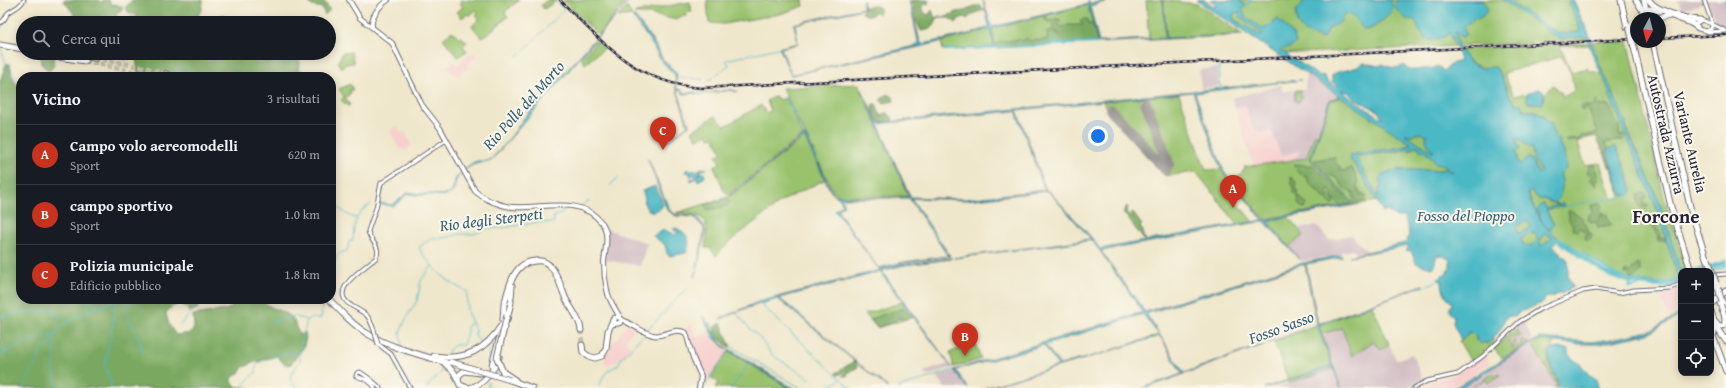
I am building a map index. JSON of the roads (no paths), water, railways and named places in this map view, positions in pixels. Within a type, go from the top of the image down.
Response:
[{"type":"highway","name":"Autostrada Azzurra","points":[[1622,0],[1668,208],[1689,268]]},
{"type":"highway","points":[[1637,0],[1646,8],[1701,20]]},
{"type":"highway","points":[[1637,0],[1644,12]]},
{"type":"highway","points":[[1647,0],[1648,12]]},
{"type":"highway","points":[[1647,0],[1655,7],[1691,22],[1697,27]]},
{"type":"highway","points":[[1666,16],[1670,15],[1691,22]]},
{"type":"highway","points":[[0,46],[16,49]]},
{"type":"highway","name":"Variante Aurelia","points":[[1655,48],[1692,210],[1726,316]]},
{"type":"highway","name":"Variante Aurelia","points":[[1707,259],[1709,268]]},
{"type":"highway","points":[[484,380],[493,363],[504,316],[504,303],[517,270],[526,263],[541,261],[549,265],[554,271],[578,320],[581,330]]},
{"type":"highway","points":[[512,281],[511,300],[497,358],[503,372],[529,387]]},
{"type":"highway","name":"Variante Aurelia","points":[[1714,281],[1716,286]]},
{"type":"highway","points":[[1714,301],[1726,291]]},
{"type":"highway","points":[[336,304],[361,327],[381,341],[529,387]]},
{"type":"highway","points":[[430,356],[450,367],[456,374],[462,386],[468,388],[478,385],[494,368],[500,354],[508,313]]},
{"type":"highway","points":[[1714,319],[1720,327],[1724,324],[1726,316]]},
{"type":"highway","points":[[1714,319],[1716,327],[1726,341]]},
{"type":"highway","points":[[582,345],[583,352],[588,356],[593,358],[604,354],[608,333],[618,320]]},
{"type":"highway","points":[[449,361],[479,350],[492,339],[502,326]]},
{"type":"highway","points":[[1714,332],[1726,364]]},
{"type":"highway","points":[[1714,339],[1726,371]]},
{"type":"highway","points":[[449,361],[481,373],[521,383]]},
{"type":"highway","points":[[458,380],[459,375],[464,371],[481,373]]},
{"type":"main road","points":[[349,0],[360,18],[392,43],[420,101],[446,140],[477,193],[484,198],[502,205],[516,207],[562,205],[584,209],[592,213],[605,229],[605,280],[607,291],[618,320],[652,336],[679,330],[686,333],[693,358],[701,376],[699,388]]},
{"type":"main road","points":[[372,27],[372,21],[380,5],[388,0]]},
{"type":"street","points":[[0,23],[8,13],[20,6],[24,0]]},
{"type":"street","points":[[1704,0],[1712,24],[1711,29],[1706,31]]},
{"type":"street","points":[[1707,11],[1707,15],[1696,23],[1697,27],[1706,31],[1726,30]]},
{"type":"street","points":[[1701,20],[1726,30]]},
{"type":"street","points":[[410,388],[391,354],[374,330],[367,314],[348,303],[344,297],[344,290],[348,281],[378,255],[377,246],[369,236],[368,231],[376,208],[380,186],[384,180],[405,168],[446,140]]},
{"type":"street","points":[[1714,274],[1726,274]]},
{"type":"street","points":[[1414,388],[1430,381],[1458,374],[1483,356],[1519,322],[1540,309],[1583,291],[1596,289],[1619,293],[1634,290],[1670,288],[1678,285]]},
{"type":"street","points":[[375,388],[372,383],[365,378],[356,376],[356,373],[360,372],[368,376],[376,382],[380,388]]},
{"type":"water","points":[[630,0],[533,112],[507,142],[523,119]]},
{"type":"water","points":[[863,0],[864,8],[863,9],[795,24],[797,41],[794,24],[863,8]]},
{"type":"water","points":[[909,0],[920,41],[923,44],[973,33],[989,27],[983,0],[992,27],[1088,4],[1088,0],[1090,3],[1112,0],[1090,6],[1099,42],[1165,38],[1163,0],[1166,38],[1238,35],[1098,43],[1088,5],[993,28],[995,47],[990,29],[924,46],[791,75],[919,45]]},
{"type":"water","name":"Fosso del Pioppo","points":[[1196,0],[1204,0],[1215,7],[1215,3],[1210,0],[1239,0],[1246,6],[1242,9],[1245,17],[1264,29],[1278,19],[1294,36],[1296,43],[1290,48],[1280,49],[1281,52],[1285,52],[1291,59],[1296,60],[1320,77],[1321,75],[1324,76],[1327,81],[1337,88],[1338,86],[1332,82],[1332,75],[1340,71],[1353,69],[1364,63],[1379,66],[1383,64],[1394,68],[1404,65],[1415,70],[1438,66],[1444,71],[1453,63],[1460,61],[1455,44],[1449,32],[1445,37],[1433,40],[1426,39],[1419,30],[1415,20],[1406,19],[1396,9],[1395,4],[1397,0],[1483,0],[1488,10],[1480,18],[1474,18],[1473,21],[1464,27],[1466,34],[1463,37],[1455,32],[1458,46],[1469,62],[1481,68],[1495,67],[1500,73],[1511,99],[1513,99],[1516,104],[1521,104],[1524,111],[1533,110],[1542,116],[1544,115],[1546,121],[1552,123],[1555,136],[1561,141],[1559,145],[1564,151],[1566,169],[1560,174],[1562,189],[1555,202],[1559,205],[1544,199],[1539,199],[1531,191],[1528,193],[1529,198],[1542,222],[1548,230],[1559,238],[1553,246],[1568,260],[1568,276],[1573,287],[1563,293],[1558,293],[1552,297],[1544,298],[1544,302],[1521,311],[1515,317],[1509,316],[1505,319],[1492,340],[1486,344],[1485,342],[1481,344],[1476,340],[1476,336],[1470,332],[1461,340],[1453,323],[1454,317],[1451,314],[1449,307],[1452,304],[1443,290],[1442,281],[1438,278],[1448,272],[1450,260],[1444,256],[1437,255],[1434,266],[1431,268],[1416,263],[1411,251],[1406,250],[1409,246],[1349,256],[1405,243],[1408,241],[1407,239],[1409,235],[1405,217],[1396,217],[1387,211],[1383,212],[1351,160],[1350,155],[1409,146],[1411,144]],"holes":[[[1239,12],[1240,17],[1260,31],[1262,36],[1235,20],[1233,17],[1234,13]],[[1341,90],[1348,92],[1352,97],[1378,111],[1383,119],[1349,97]],[[1421,133],[1427,135],[1427,141],[1433,152],[1405,134],[1412,135]],[[1516,138],[1532,149],[1532,153],[1541,172],[1540,173],[1538,173],[1532,160],[1528,158],[1521,164],[1518,163],[1516,152],[1521,148],[1517,145]],[[1418,146],[1420,150],[1433,158],[1435,163],[1444,165],[1453,172],[1444,169],[1437,171],[1396,170],[1382,174],[1380,179],[1381,187],[1379,188],[1378,197],[1356,158],[1384,152],[1412,150],[1411,148]],[[1527,221],[1531,227],[1523,232],[1518,233],[1516,226]],[[1532,233],[1537,235],[1537,241],[1530,246],[1523,245],[1521,239],[1528,234]],[[1545,233],[1552,239],[1541,246],[1541,238]]]},
{"type":"water","points":[[1305,0],[1392,0],[1391,2],[1393,8],[1381,22],[1372,28],[1364,30],[1353,16],[1345,13],[1340,22],[1328,29],[1323,39],[1306,33],[1297,23],[1296,11]]},
{"type":"water","points":[[1502,0],[1508,0],[1541,23],[1557,32],[1565,33],[1579,32],[1580,30],[1568,0],[1573,0],[1582,23],[1586,27],[1603,73],[1607,79],[1626,127],[1660,204],[1679,268],[1678,268],[1678,274],[1656,207],[1606,83],[1593,56],[1588,38],[1558,38]]},
{"type":"water","points":[[632,16],[634,16],[653,41],[662,58],[677,74],[676,83],[675,75],[661,60],[650,41]]},
{"type":"water","points":[[798,43],[781,48],[791,75],[780,49],[778,48]]},
{"type":"water","points":[[1301,80],[1195,93],[1224,172],[1264,220],[1355,204],[1310,159],[1329,101],[1338,97],[1339,98],[1330,101],[1311,159],[1356,205],[1267,221],[1300,260],[1264,221],[1101,251],[1145,312],[1303,263],[1341,255],[1342,258],[1306,264],[1318,324],[1423,285],[1319,325],[1341,388],[1333,367],[1265,388],[1332,365],[1317,325],[1146,388],[1143,388],[1182,374],[1160,336],[1109,351],[1159,335],[1143,314],[1045,345],[1060,365],[1108,352],[985,388],[1058,366],[1044,345],[956,370],[967,388],[954,370],[1143,312],[1092,240],[954,258],[1091,239],[1048,191],[967,200],[911,198],[950,256],[903,263],[878,268],[903,262],[948,256],[909,198],[862,198],[909,197],[860,86],[878,123]],"holes":[[[1193,92],[1222,171],[1263,220],[1100,249],[1092,238],[1049,191],[1046,190],[1017,110]],[[1016,111],[1045,190],[965,199],[910,197],[878,124]],[[1305,265],[1317,325],[1184,373],[1147,315],[1148,313]]]},
{"type":"water","points":[[677,89],[679,89],[685,93],[695,92],[699,94],[684,94]]},
{"type":"water","points":[[1539,89],[1544,92],[1543,104],[1527,102],[1527,93]]},
{"type":"water","points":[[680,98],[689,125],[663,145],[688,125]]},
{"type":"water","points":[[805,135],[832,192],[835,195],[831,192],[804,137],[800,139]]},
{"type":"water","points":[[1616,147],[1626,170],[1632,191],[1628,195],[1623,195],[1620,190],[1608,154],[1608,149]]},
{"type":"water","points":[[648,159],[670,211],[676,215],[696,216],[704,226],[705,233],[695,277],[704,228],[694,217],[676,216],[667,210]]},
{"type":"water","points":[[487,161],[472,165],[462,173],[472,163]]},
{"type":"water","points":[[702,168],[707,169],[701,170],[698,174],[704,173],[705,177],[698,181],[696,178],[697,175],[690,176],[690,173],[685,172],[687,169],[696,171]]},
{"type":"water","points":[[655,186],[663,204],[661,208],[653,212],[647,209],[644,203],[645,198],[642,191]]},
{"type":"water","points":[[409,192],[428,194],[417,195],[409,193],[392,206],[378,203],[392,205]]},
{"type":"water","points":[[835,195],[862,198],[841,198],[844,205],[838,211],[874,262],[835,210],[843,204]]},
{"type":"water","name":"Fosso del Pioppo","points":[[1543,203],[1546,208],[1563,203],[1565,206],[1546,210],[1554,225],[1551,226],[1552,229],[1548,229],[1542,222],[1537,210]]},
{"type":"water","points":[[676,228],[680,230],[679,232],[682,231],[687,236],[688,247],[686,253],[669,256],[666,252],[668,250],[666,250],[665,245],[653,236],[664,230],[675,235],[677,233],[673,229]]},
{"type":"water","points":[[952,258],[905,265],[882,271],[952,368],[880,272],[779,298],[888,388],[778,299],[747,308],[720,319],[758,302],[796,292],[900,265]]},
{"type":"water","points":[[1678,315],[1678,317],[1648,334],[1599,344],[1576,344],[1537,340],[1460,388],[1454,388],[1539,338],[1592,342],[1650,331]]},
{"type":"water","points":[[703,316],[721,344],[793,388],[790,388],[722,346],[714,338]]},
{"type":"water","points":[[1559,348],[1568,349],[1570,357],[1580,364],[1591,377],[1597,379],[1598,388],[1559,388],[1549,361],[1549,350]]},
{"type":"waterway","points":[[518,56],[564,10],[555,0]]},
{"type":"waterway","name":"Rio Polle del Morto","points":[[624,6],[629,0]]},
{"type":"waterway","points":[[1246,6],[1252,0]]},
{"type":"waterway","points":[[1725,0],[1726,4]]},
{"type":"waterway","points":[[0,31],[2,24]]},
{"type":"waterway","points":[[1056,43],[1098,43],[944,50],[1041,45],[1056,43]]},
{"type":"waterway","points":[[0,46],[5,61]]},
{"type":"waterway","points":[[678,77],[710,80],[729,65],[726,60],[778,48]]},
{"type":"waterway","points":[[6,62],[8,70],[16,80]]},
{"type":"waterway","points":[[1219,66],[1221,89]]},
{"type":"waterway","points":[[174,71],[191,72]]},
{"type":"waterway","points":[[785,95],[804,136]]},
{"type":"waterway","name":"Rio Polle del Morto","points":[[520,125],[530,114]]},
{"type":"waterway","name":"Rio Polle del Morto","points":[[501,148],[506,143]]},
{"type":"waterway","name":"Rio Polle del Morto","points":[[465,170],[474,164],[491,160]]},
{"type":"waterway","name":"Rio Polle del Morto","points":[[408,194],[448,195],[454,189],[455,178],[460,175]]},
{"type":"waterway","name":"Rio degli Sterpeti","points":[[610,185],[618,178]]},
{"type":"waterway","points":[[1565,206],[1632,195]]},
{"type":"waterway","name":"Rio Polle del Morto","points":[[378,204],[393,206],[402,200]]},
{"type":"waterway","name":"Rio degli Sterpeti","points":[[580,206],[589,201]]},
{"type":"waterway","points":[[336,257],[340,253],[347,251],[349,241],[353,240],[356,219],[362,211],[371,204]]},
{"type":"waterway","name":"Rio Polle del Morto","points":[[336,206],[346,214],[357,219]]},
{"type":"waterway","name":"Rio degli Sterpeti","points":[[483,343],[480,342],[475,336],[475,330],[467,311],[467,291],[453,284],[441,275],[421,252],[419,247],[434,237],[438,239],[458,234],[474,234],[488,228],[502,228],[538,222],[552,223],[554,222],[554,216],[561,214],[566,207]]},
{"type":"waterway","points":[[1678,277],[1665,283],[1642,282],[1621,277],[1559,238],[1557,241],[1610,277],[1632,283],[1629,286],[1630,288],[1641,285],[1665,287],[1678,283]]},
{"type":"waterway","points":[[1559,240],[1600,269],[1630,282],[1656,285],[1678,280]]},
{"type":"waterway","points":[[1703,268],[1723,262],[1726,259]]},
{"type":"waterway","points":[[1708,268],[1726,263]]},
{"type":"waterway","points":[[402,346],[400,332],[417,301],[421,280],[432,266]]},
{"type":"waterway","points":[[1714,270],[1726,266]]},
{"type":"waterway","points":[[1678,274],[1678,277]]},
{"type":"waterway","name":"Fosso Sasso","points":[[1428,285],[1439,280]]},
{"type":"waterway","name":"Fosso Sasso","points":[[1417,288],[1425,286]]},
{"type":"waterway","points":[[655,322],[685,290]]},
{"type":"waterway","points":[[95,304],[101,306]]},
{"type":"waterway","name":"Rio Polle del Morto","points":[[23,388],[38,360],[41,350],[52,342],[56,332],[61,326],[84,312],[107,304]]},
{"type":"waterway","points":[[112,388],[105,364],[113,324],[115,304]]},
{"type":"waterway","points":[[128,304],[127,315],[139,340],[143,353]]},
{"type":"waterway","points":[[180,325],[198,304]]},
{"type":"waterway","points":[[307,320],[310,318],[320,319],[324,304]]},
{"type":"waterway","points":[[760,304],[828,367]]},
{"type":"waterway","points":[[0,316],[45,310],[68,321]]},
{"type":"waterway","points":[[738,315],[759,337],[772,355],[810,379]]},
{"type":"waterway","points":[[272,321],[287,319],[294,316],[306,320]]},
{"type":"waterway","points":[[297,388],[291,381],[290,377],[300,360],[301,345],[307,320]]},
{"type":"waterway","points":[[447,355],[450,349],[455,345],[463,345],[467,332],[467,326],[471,324]]},
{"type":"waterway","points":[[647,331],[653,324]]},
{"type":"waterway","points":[[707,324],[712,324]]},
{"type":"waterway","points":[[0,358],[5,353],[17,346],[55,334]]},
{"type":"waterway","points":[[599,388],[602,379],[606,374],[618,365],[621,359],[644,334]]},
{"type":"waterway","points":[[54,340],[55,378],[58,388]]},
{"type":"waterway","name":"Rio degli Sterpeti","points":[[485,345],[488,349],[489,368]]},
{"type":"waterway","points":[[732,347],[801,388]]},
{"type":"waterway","points":[[0,349],[6,351]]},
{"type":"waterway","points":[[705,385],[729,351]]},
{"type":"waterway","points":[[241,388],[252,375],[256,373],[256,366],[261,362],[278,355],[300,352]]},
{"type":"waterway","points":[[403,352],[407,358]]},
{"type":"waterway","points":[[732,388],[747,366],[748,362]]},
{"type":"waterway","points":[[427,388],[441,373],[444,367]]},
{"type":"waterway","points":[[830,369],[834,373]]},
{"type":"waterway","points":[[897,388],[954,370]]},
{"type":"waterway","points":[[835,374],[851,388]]},
{"type":"waterway","points":[[826,388],[841,379]]},
{"type":"waterway","name":"Rio degli Sterpeti","points":[[488,382],[488,388]]},
{"type":"tunnel","points":[[105,60],[160,72]]},
{"type":"tunnel","points":[[85,61],[135,72]]},
{"type":"tunnel","points":[[581,330],[582,345]]},
{"type":"railway","points":[[560,0],[606,45],[639,69],[678,85],[701,88],[1630,39]]},
{"type":"railway","points":[[1666,38],[1726,35]]},
{"type":"place","name":"Polizia municipale","points":[[663,150]]},
{"type":"place","name":"Campo volo aereomodelli","points":[[1233,208]]},
{"type":"place","name":"campo sportivo","points":[[965,356]]},
{"type":"district","name":"Forcone","points":[[1666,216]]}]
